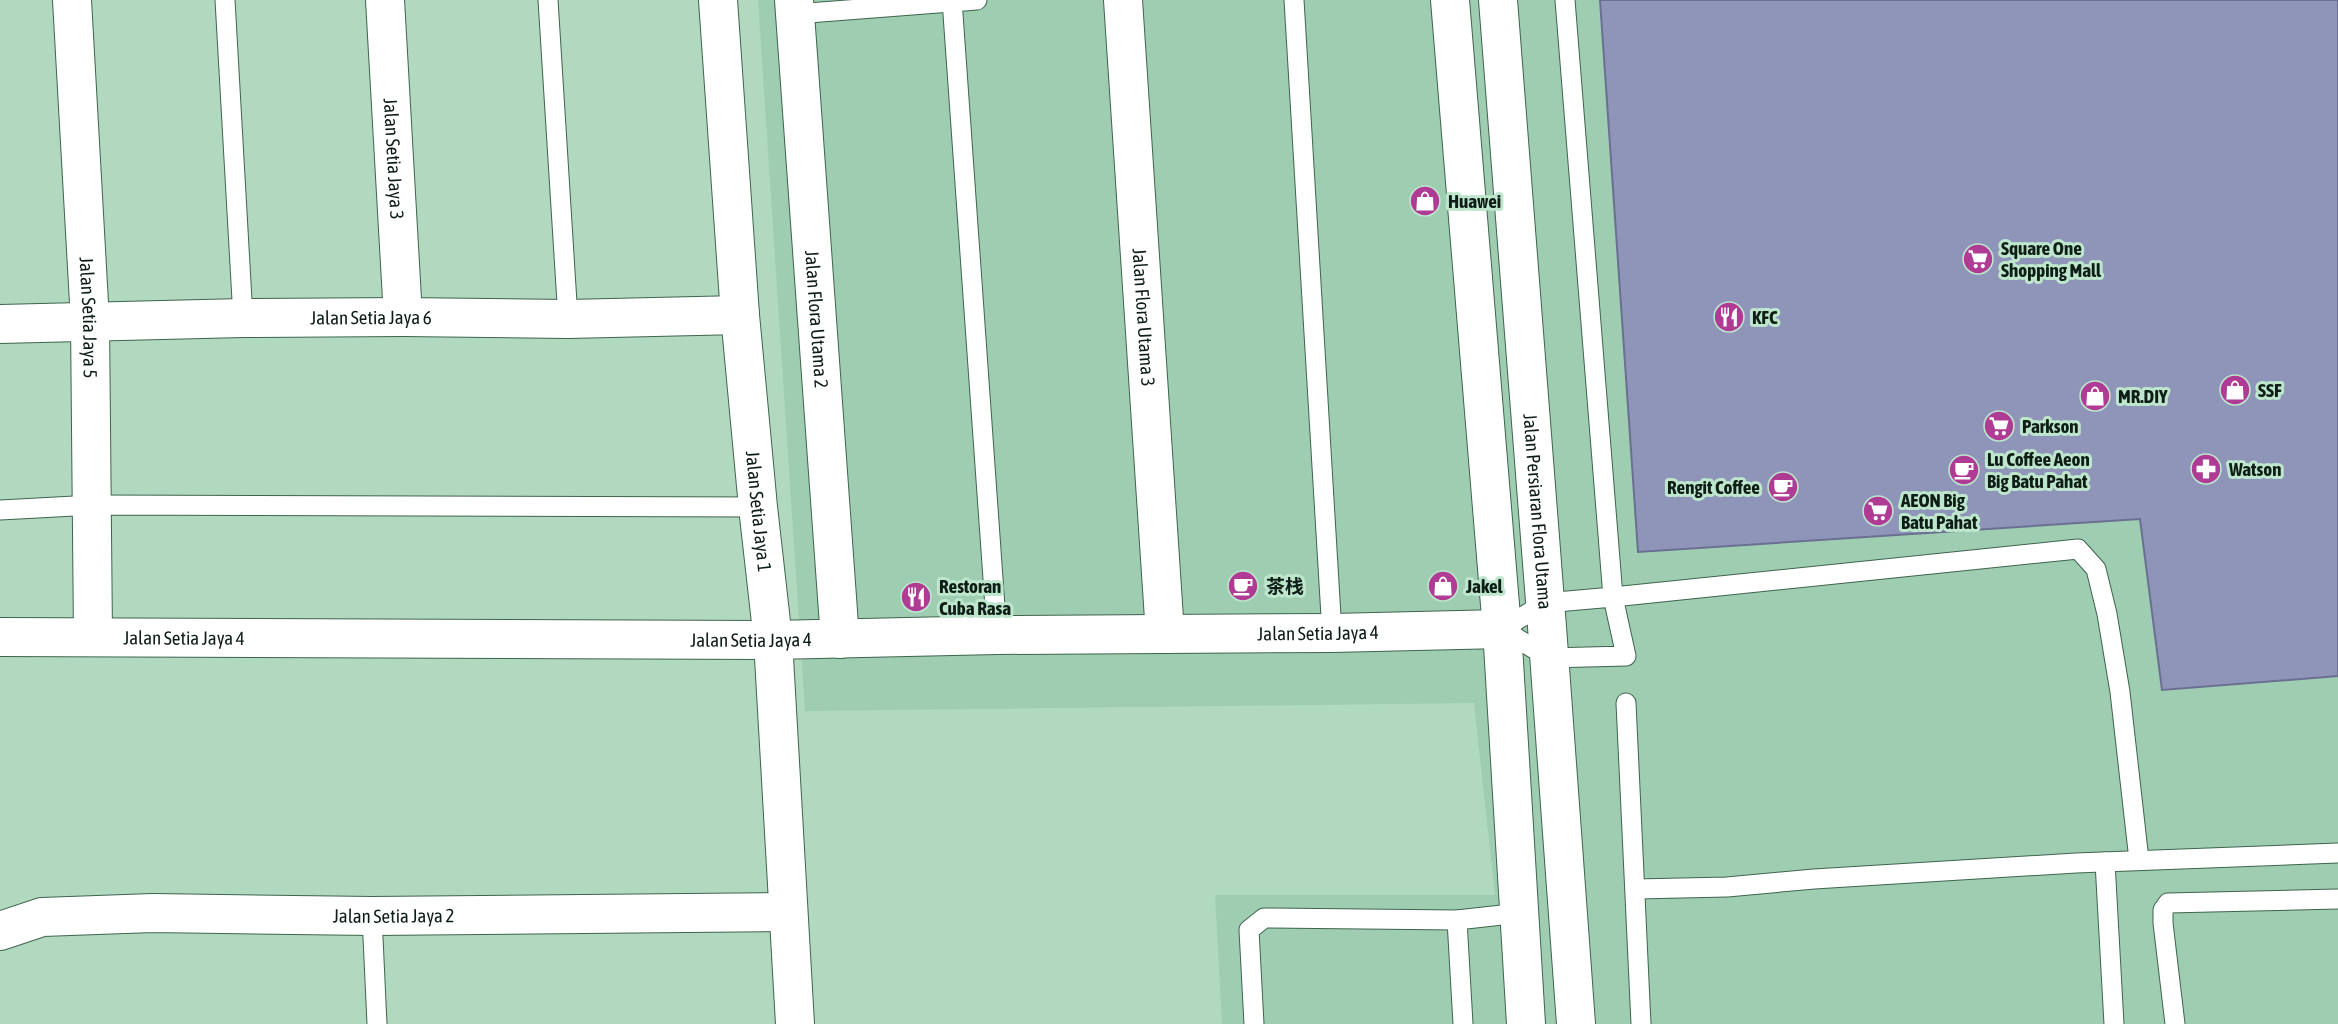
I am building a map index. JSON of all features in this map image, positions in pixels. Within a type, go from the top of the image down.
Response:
[{"type":"street","name":"Jalan Setia Jaya 5","points":[[72,0],[90,321],[93,637]]},
{"type":"street","name":"Jalan Setia Jaya 3","points":[[385,0],[403,317]]},
{"type":"street","name":"Jalan Setia Jaya 1","points":[[718,0],[740,315],[773,640],[795,1024]]},
{"type":"street","name":"Jalan Flora Utama 3","points":[[1123,0],[1165,634]]},
{"type":"street","points":[[1450,0],[1502,629],[1526,1024]]},
{"type":"street","name":"Jalan Persiaran Flora Utama","points":[[1499,0],[1576,1024]]},
{"type":"street","name":"Jalan Flora Utama 2","points":[[794,7],[841,639]]},
{"type":"street","name":"Jalan Setia Jaya 6","points":[[0,324],[243,318],[568,319],[740,315]]},
{"type":"street","name":"Jalan Setia Jaya 4","points":[[0,637],[773,640],[1502,629]]},
{"type":"street","name":"Jalan Setia Jaya 2","points":[[0,931],[42,917],[153,913],[372,916],[788,912]]},
{"type":"lane","points":[[225,0],[243,318]]},
{"type":"lane","points":[[548,0],[568,319]]},
{"type":"lane","points":[[794,7],[977,0]]},
{"type":"lane","points":[[1294,0],[1332,633]]},
{"type":"lane","points":[[1565,0],[1613,597],[1626,656],[1549,658],[1502,629],[1545,603],[1613,597],[2078,549],[2096,569],[2107,614],[2120,692],[2139,860]]},
{"type":"lane","points":[[952,1],[997,635]]},
{"type":"lane","points":[[0,510],[93,505],[758,507]]},
{"type":"lane","points":[[1626,703],[1642,1024]]},
{"type":"lane","points":[[1636,890],[1727,887],[2076,863],[2338,853]]},
{"type":"lane","points":[[2105,862],[2114,1024]]},
{"type":"lane","points":[[2175,1024],[2163,923],[2163,910],[2168,903],[2338,899]]},
{"type":"lane","points":[[1254,1024],[1249,930],[1264,918],[1457,920],[1520,913]]},
{"type":"lane","points":[[372,916],[377,1024]]},
{"type":"lane","points":[[1457,920],[1463,1024]]},
{"type":"shaded area","points":[[758,0],[2338,0],[2338,1024],[1222,1024],[1215,895],[1495,895],[1474,703],[805,711]]},
{"type":"building","name":"Square One Shopping Mall","points":[[1600,0],[2338,0],[2338,676],[2162,690],[2140,519],[1638,552]]},
{"type":"place","name":"Huawei","points":[[1425,201]]},
{"type":"place","name":"Square One Shopping Mall","points":[[1978,259]]},
{"type":"place","name":"KFC","points":[[1729,317]]},
{"type":"place","name":"SSF","points":[[2235,390]]},
{"type":"place","name":"MR.DIY","points":[[2095,396]]},
{"type":"place","name":"Parkson","points":[[1999,426]]},
{"type":"place","name":"Watson","points":[[2206,469]]},
{"type":"place","name":"Lu Coffee Aeon Big Batu Pahat","points":[[1964,470]]},
{"type":"place","name":"Rengit Coffee","points":[[1783,487]]},
{"type":"place","name":"AEON Big Batu Pahat","points":[[1878,511]]},
{"type":"place","name":"茶栈","points":[[1243,586]]},
{"type":"place","name":"Jakel","points":[[1443,586]]},
{"type":"place","name":"Restoran Cuba Rasa","points":[[916,597]]}]
